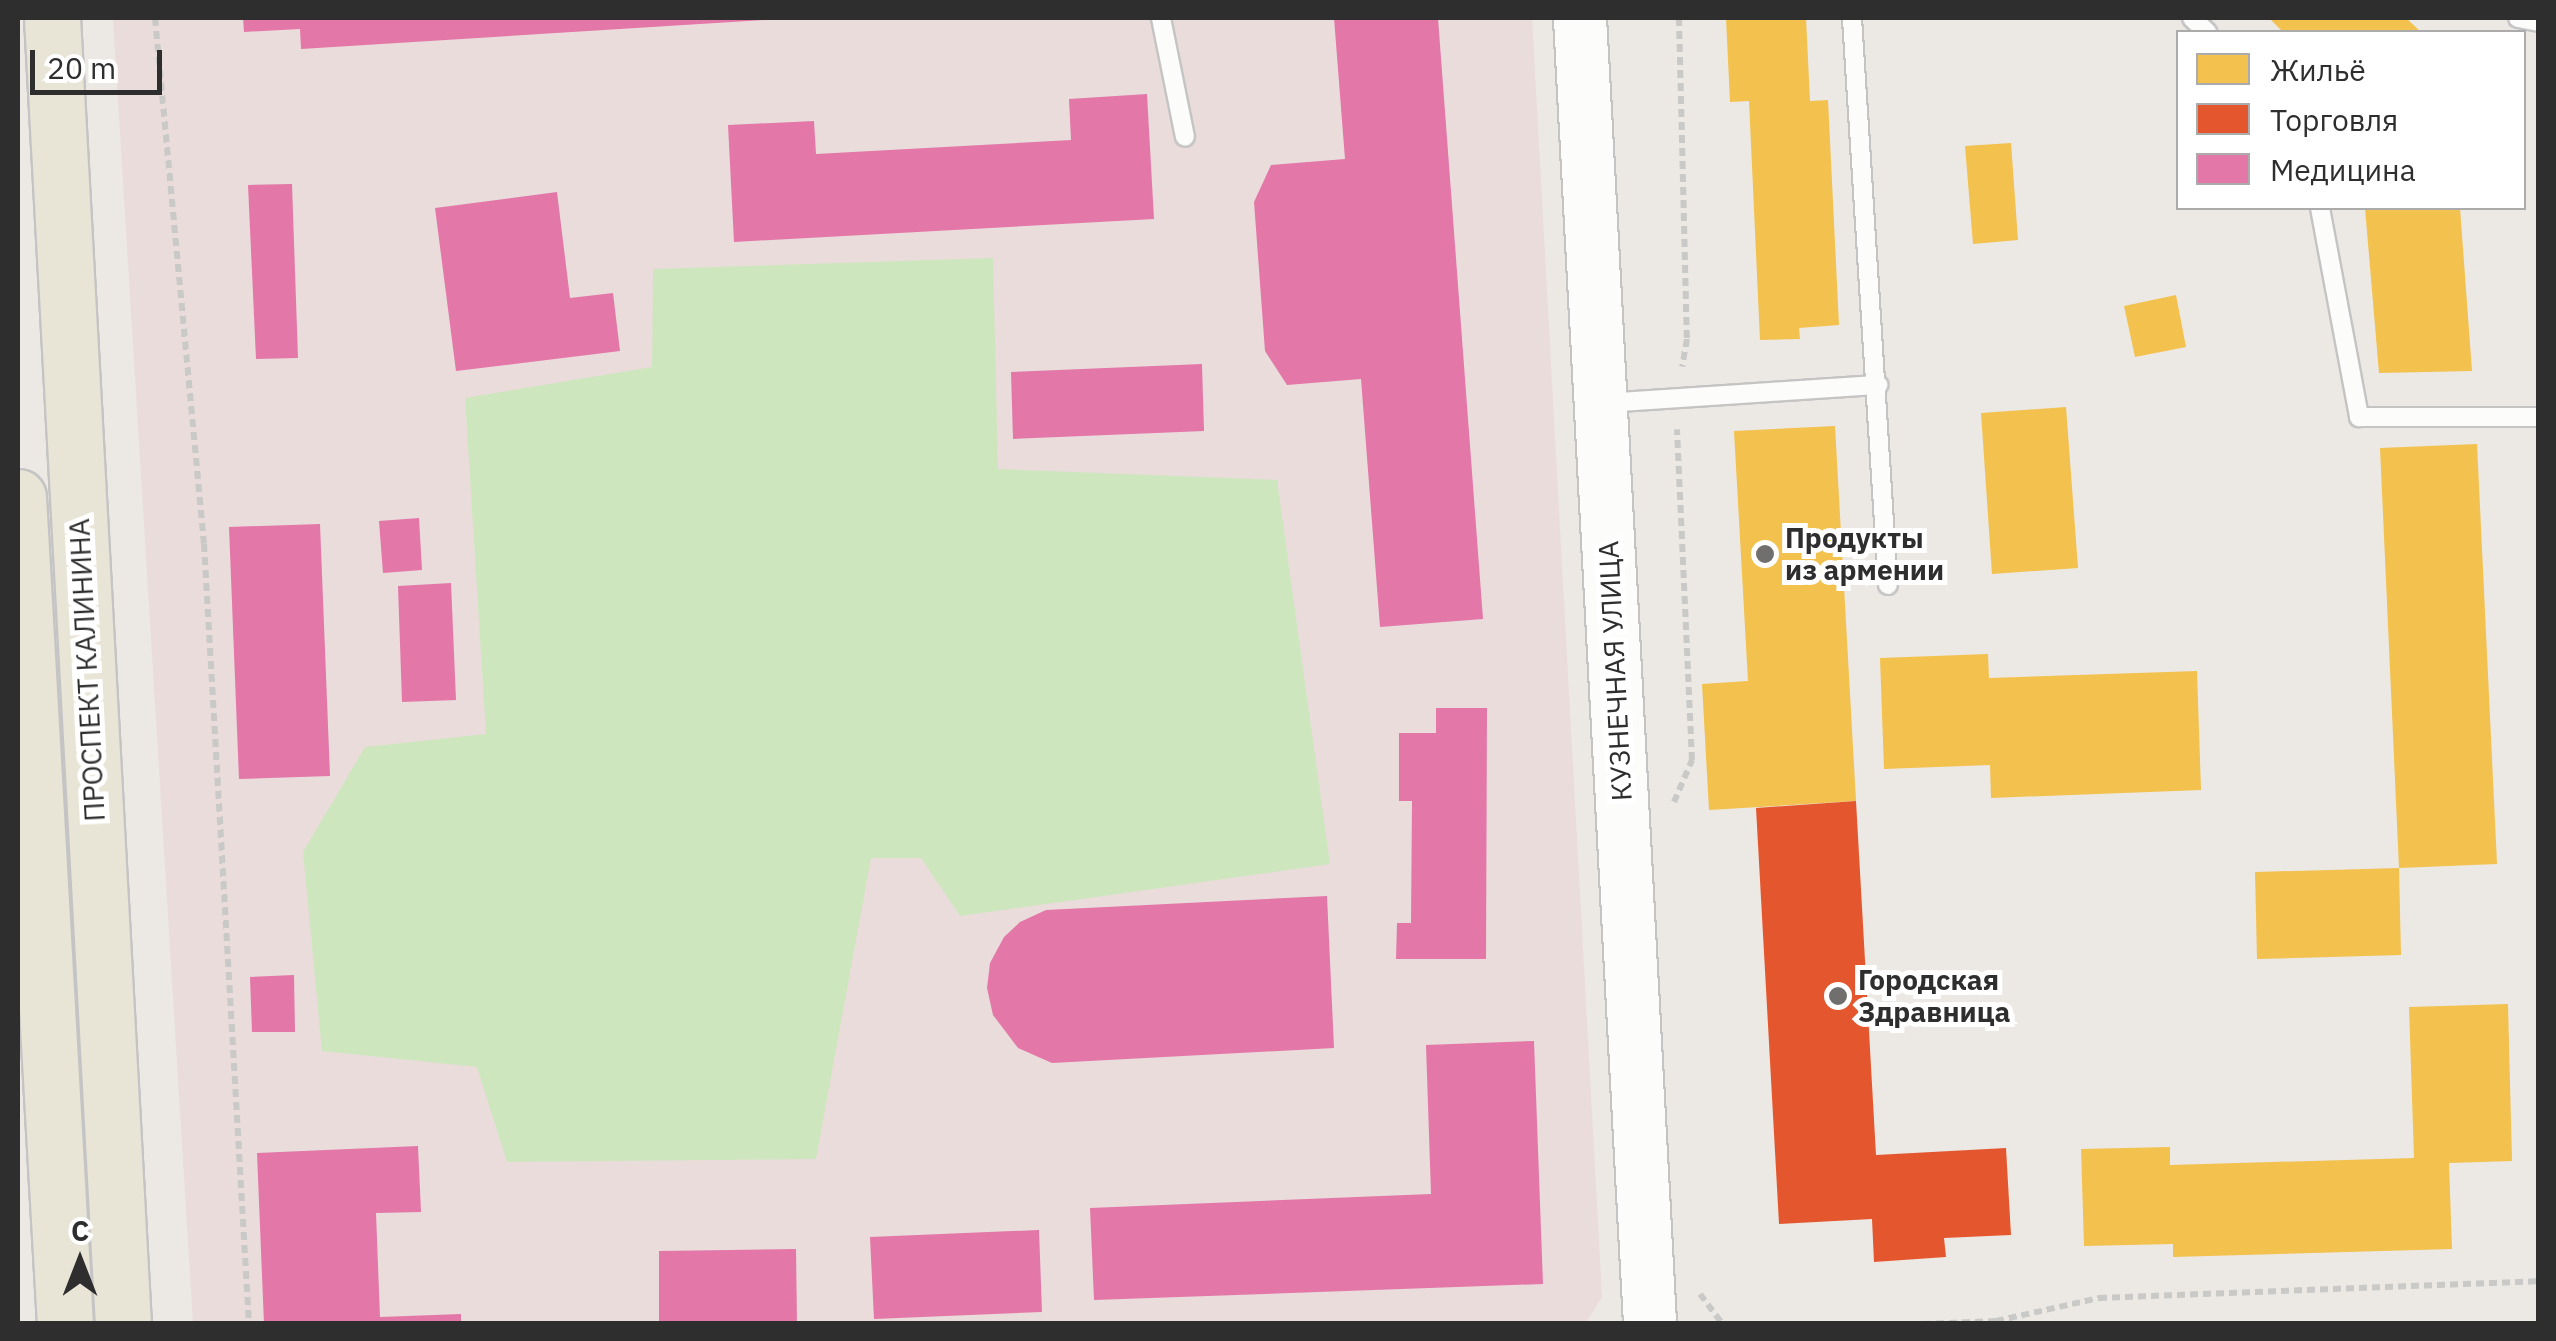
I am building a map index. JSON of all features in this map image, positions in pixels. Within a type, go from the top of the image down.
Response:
[{"type":"main road","name":"ПРОСПЕКТ КАЛИНИНА","points":[[52,18],[123,1324]]},
{"type":"main road","points":[[18,498],[64,1324]]},
{"type":"street","name":"КУЗНЕЧНАЯ УЛИЦА","points":[[1580,18],[1650,1324]]},
{"type":"lane","points":[[1161,18],[1185,137]]},
{"type":"lane","points":[[1852,18],[1888,585]]},
{"type":"lane","points":[[2518,18],[2538,22]]},
{"type":"lane","points":[[2320,210],[2359,418],[2538,417]]},
{"type":"lane","points":[[1600,404],[1878,384]]},
{"type":"path","points":[[155,18],[204,544],[249,1324]]},
{"type":"path","points":[[1675,817],[1674,798],[1692,760],[1676,398],[1686,339],[1679,18]]},
{"type":"path","points":[[1923,1324],[1996,1321],[2099,1298],[2538,1281]]},
{"type":"path","points":[[1699,1283],[1701,1300],[1723,1324]]},
{"type":"shaded area","points":[[113,18],[1532,18],[1602,1297],[1586,1323],[193,1323]]},
{"type":"green space","points":[[993,258],[998,469],[1277,480],[1330,864],[960,916],[921,858],[871,858],[816,1159],[507,1162],[477,1067],[322,1051],[303,852],[365,747],[486,734],[465,398],[652,367],[653,269]]},
{"type":"building: Жильё","points":[[1726,18],[1806,18],[1810,101],[1828,100],[1839,325],[1799,328],[1800,339],[1760,340],[1749,101],[1730,102]]},
{"type":"building: Жильё","points":[[2269,18],[2406,18],[2419,30],[2281,30]]},
{"type":"building: Жильё","points":[[2011,143],[2018,240],[1973,244],[1965,146]]},
{"type":"building: Жильё","points":[[2365,210],[2460,210],[2472,371],[2379,373]]},
{"type":"building: Жильё","points":[[2176,295],[2186,347],[2135,357],[2124,306]]},
{"type":"building: Жильё","points":[[2066,407],[2078,568],[1992,574],[1981,413]]},
{"type":"building: Жильё","points":[[1835,426],[1856,801],[1709,810],[1702,684],[1748,681],[1734,431]]},
{"type":"building: Жильё","points":[[2477,444],[2497,864],[2399,868],[2380,448]]},
{"type":"building: Жильё","points":[[1988,654],[1989,678],[2197,671],[2201,790],[1991,798],[1990,765],[1884,769],[1880,658]]},
{"type":"building: Жильё","points":[[2399,868],[2401,955],[2257,959],[2255,872]]},
{"type":"building: Жильё","points":[[2508,1004],[2512,1161],[2449,1163],[2452,1249],[2173,1257],[2173,1244],[2084,1246],[2081,1149],[2170,1147],[2170,1165],[2414,1158],[2409,1007]]},
{"type":"building: Торговля","points":[[1856,801],[1876,1155],[2006,1148],[2011,1235],[1944,1238],[1946,1257],[1874,1262],[1872,1219],[1779,1224],[1756,808]]},
{"type":"building: Медицина","points":[[243,18],[766,20],[301,49],[300,29],[244,32]]},
{"type":"building: Медицина","points":[[1334,18],[1438,18],[1483,619],[1380,627],[1361,379],[1287,385],[1265,351],[1254,202],[1271,165],[1345,159]]},
{"type":"building: Медицина","points":[[1147,94],[1154,219],[734,242],[728,125],[814,121],[816,154],[1071,140],[1069,99]]},
{"type":"building: Медицина","points":[[292,184],[298,358],[256,359],[248,185]]},
{"type":"building: Медицина","points":[[557,192],[570,298],[613,293],[620,351],[456,371],[435,208]]},
{"type":"building: Медицина","points":[[1202,364],[1204,431],[1013,439],[1011,372]]},
{"type":"building: Медицина","points":[[419,518],[422,570],[383,573],[379,521]]},
{"type":"building: Медицина","points":[[320,524],[330,776],[239,779],[229,527]]},
{"type":"building: Медицина","points":[[451,583],[456,700],[402,702],[398,586]]},
{"type":"building: Медицина","points":[[1436,708],[1487,708],[1486,959],[1396,959],[1397,923],[1411,923],[1412,801],[1399,801],[1399,733],[1436,733]]},
{"type":"building: Медицина","points":[[1327,896],[1334,1048],[1052,1063],[1018,1048],[993,1015],[987,988],[990,963],[1004,937],[1020,922],[1046,910]]},
{"type":"building: Медицина","points":[[294,975],[295,1032],[252,1032],[250,977]]},
{"type":"building: Медицина","points":[[1534,1041],[1543,1284],[1094,1300],[1090,1208],[1431,1194],[1426,1045]]},
{"type":"building: Медицина","points":[[418,1146],[421,1212],[376,1213],[380,1317],[461,1314],[461,1324],[264,1324],[257,1153]]},
{"type":"building: Медицина","points":[[1039,1230],[1042,1312],[874,1319],[870,1237]]},
{"type":"building: Медицина","points":[[796,1249],[797,1324],[659,1324],[659,1251]]},
{"type":"place","name":"Продукты из армении","points":[[1765,554]]},
{"type":"place","name":"Городская Здравница","points":[[1838,996]]}]
